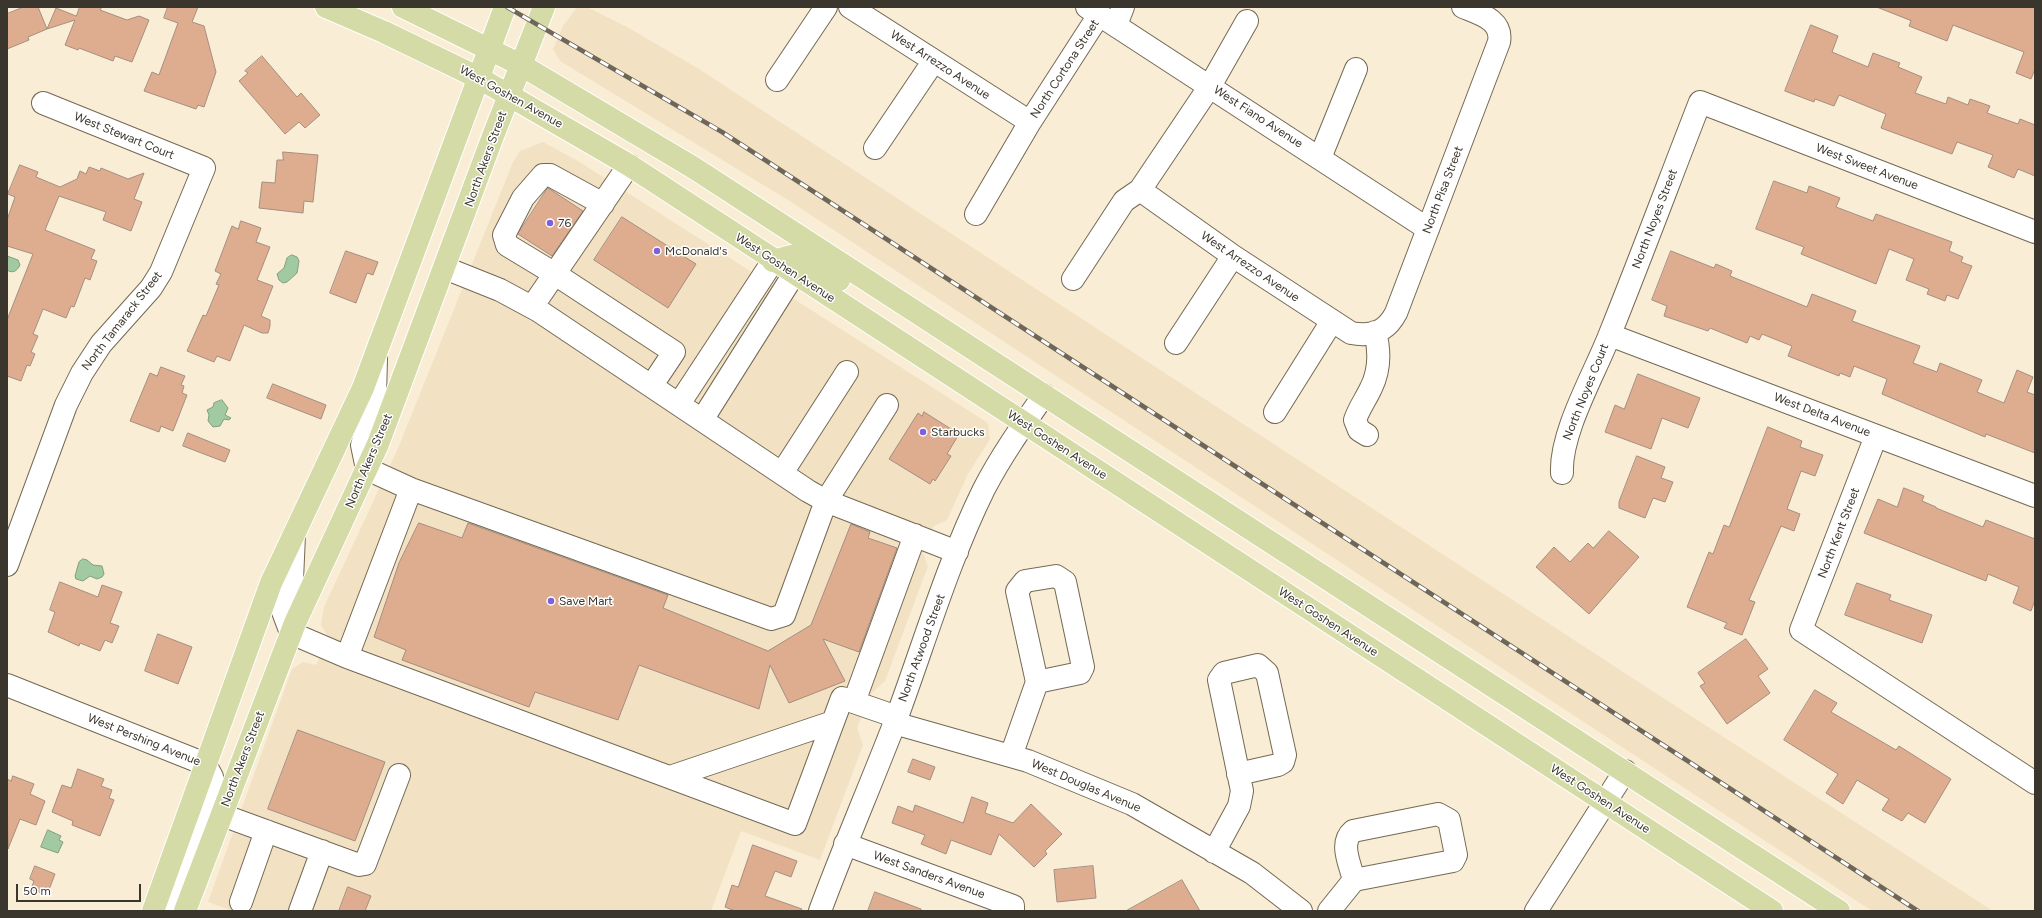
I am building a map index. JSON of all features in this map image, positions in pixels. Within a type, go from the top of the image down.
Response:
[{"type":"main road","name":"West Goshen Avenue","points":[[326,7],[391,36],[478,78],[628,165],[1772,911]]},
{"type":"main road","points":[[403,7],[521,65],[694,168],[1839,911]]},
{"type":"main road","points":[[152,911],[271,583],[363,388],[505,7]]},
{"type":"main road","name":"North Akers Street","points":[[186,911],[291,633],[367,469],[445,268],[509,95],[544,7]]},
{"type":"main road","points":[[774,261],[792,256],[816,266],[870,299],[924,336],[947,349],[972,349]]},
{"type":"street","points":[[777,80],[826,7]]},
{"type":"street","name":"West Arrezzo Avenue","points":[[850,7],[933,62],[1030,122]]},
{"type":"street","name":"North Pisa Street","points":[[1370,334],[1385,328],[1396,313],[1499,42],[1500,35],[1498,28],[1491,20],[1463,7]]},
{"type":"street","name":"West Fiano Avenue","points":[[1106,14],[1210,86],[1428,229]]},
{"type":"street","name":"North Cortona Street","points":[[976,214],[1030,122],[1106,14]]},
{"type":"street","points":[[1073,279],[1124,200],[1140,190],[1210,86],[1247,21]]},
{"type":"street","points":[[875,148],[933,62]]},
{"type":"street","points":[[1320,158],[1356,69]]},
{"type":"street","name":"West Sweet Avenue","points":[[1700,102],[2035,232]]},
{"type":"street","name":"North Noyes Street","points":[[1610,335],[1700,102]]},
{"type":"street","name":"West Stewart Court","points":[[43,103],[204,168]]},
{"type":"street","points":[[532,307],[628,165]]},
{"type":"street","name":"North Tamarack Street","points":[[7,565],[73,388],[101,344],[151,288],[161,272],[204,168]]},
{"type":"street","points":[[603,204],[550,175],[543,176],[523,198],[504,235],[507,245],[555,274],[674,352],[652,386]]},
{"type":"street","name":"West Arrezzo Avenue","points":[[1140,190],[1232,256],[1332,321],[1351,332],[1370,334]]},
{"type":"street","points":[[1176,343],[1232,256]]},
{"type":"street","points":[[678,404],[774,261]]},
{"type":"street","points":[[445,268],[500,290],[532,307],[782,473],[826,500],[957,552]]},
{"type":"street","points":[[702,420],[794,274]]},
{"type":"street","points":[[1275,412],[1332,321]]},
{"type":"street","points":[[1367,435],[1359,430],[1355,420],[1371,388],[1378,368],[1378,344],[1370,334]]},
{"type":"street","name":"West Delta Avenue","points":[[1610,335],[2035,496]]},
{"type":"street","name":"North Noyes Court","points":[[1562,472],[1561,462],[1569,432],[1610,335]]},
{"type":"street","points":[[376,353],[375,396],[362,445],[367,469],[411,489],[771,619],[784,615],[826,500],[888,405]]},
{"type":"street","points":[[782,473],[847,372]]},
{"type":"street","name":"North Atwood Street","points":[[820,911],[845,844],[895,720],[957,552],[985,488],[1044,395]]},
{"type":"street","name":"North Kent Street","points":[[1876,436],[1801,630],[2035,783]]},
{"type":"street","points":[[347,656],[411,489]]},
{"type":"street","points":[[294,535],[292,580],[282,609],[291,633],[347,656],[795,824],[842,698],[854,702],[915,535]]},
{"type":"street","points":[[1011,756],[1037,682],[1017,591],[1025,581],[1056,576],[1065,582],[1083,667],[1080,673],[1037,682]]},
{"type":"street","points":[[1214,852],[1239,806],[1242,792],[1238,774],[1219,680],[1224,673],[1258,665],[1267,673],[1285,755],[1283,762],[1278,765],[1238,774]]},
{"type":"street","name":"West Pershing Avenue","points":[[7,685],[205,764],[212,776],[214,788],[174,911]]},
{"type":"street","name":"West Douglas Avenue","points":[[854,702],[895,720],[1028,761],[1132,804],[1252,873],[1301,911]]},
{"type":"street","points":[[670,777],[833,722]]},
{"type":"street","points":[[1536,911],[1625,771]]},
{"type":"street","points":[[222,814],[360,865],[365,864],[399,775]]},
{"type":"street","points":[[1329,911],[1354,880],[1453,861],[1456,855],[1449,820],[1438,814],[1353,831],[1348,836],[1345,844],[1354,880]]},
{"type":"street","points":[[241,902],[266,831]]},
{"type":"street","name":"West Sanders Avenue","points":[[845,844],[1013,909]]},
{"type":"street","points":[[300,911],[322,851]]},
{"type":"shaded area","points":[[577,7],[587,7],[627,27],[699,69],[1637,681],[1993,911],[1872,911],[788,200],[560,61],[553,49],[563,26]]},
{"type":"shaded area","points":[[543,142],[578,161],[988,423],[990,439],[968,474],[947,520],[934,526],[923,553],[928,566],[885,681],[872,693],[857,728],[863,745],[820,860],[741,831],[711,911],[233,911],[208,902],[292,669],[303,662],[316,665],[329,638],[321,625],[324,607],[399,446],[513,162],[520,151]]},
{"type":"shaded area","points":[[292,255],[297,257],[299,261],[297,273],[287,282],[283,283],[279,280],[277,274],[284,268],[287,258]]},
{"type":"shaded area","points":[[7,256],[18,260],[20,265],[18,269],[11,272],[7,270]]},
{"type":"shaded area","points":[[222,400],[228,408],[225,415],[231,418],[229,420],[224,419],[220,426],[213,427],[208,421],[209,415],[207,410],[213,407],[214,403]]},
{"type":"shaded area","points":[[83,559],[87,560],[93,565],[102,566],[104,574],[102,577],[97,579],[90,576],[83,581],[76,579],[75,576],[79,562]]},
{"type":"shaded area","points":[[48,830],[61,836],[59,840],[63,842],[58,853],[41,847]]},
{"type":"building","points":[[24,7],[38,7],[47,29],[28,37],[29,40],[7,49],[7,14]]},
{"type":"building","points":[[80,7],[102,7],[100,10],[127,20],[139,16],[149,20],[132,62],[115,56],[113,61],[79,48],[78,50],[65,45],[75,20],[47,29],[56,8],[76,16]]},
{"type":"building","points":[[168,7],[198,7],[192,22],[204,26],[216,72],[204,107],[198,105],[196,109],[144,91],[152,72],[159,75],[178,23],[164,18]]},
{"type":"building","points":[[1877,7],[2035,7],[2035,69],[2031,79],[2016,73],[2024,52],[1953,25],[1947,41],[1909,26],[1911,21]]},
{"type":"building","points":[[1811,25],[1838,36],[1832,52],[1868,67],[1873,53],[1900,63],[1898,67],[1922,77],[1915,93],[1946,104],[1948,97],[1968,105],[1970,99],[1990,106],[1987,113],[2018,124],[2020,119],[2035,125],[2035,176],[2018,169],[2014,178],[1988,167],[1993,155],[1957,142],[1952,154],[1881,128],[1886,114],[1839,95],[1834,106],[1815,99],[1814,102],[1785,91]]},
{"type":"building","points":[[262,56],[297,97],[301,93],[320,115],[305,128],[299,122],[285,134],[239,81],[248,73],[245,71]]},
{"type":"building","points":[[283,152],[318,155],[313,202],[304,201],[303,213],[259,208],[262,182],[275,183],[277,160],[283,160]]},
{"type":"building","points":[[20,165],[38,172],[36,177],[60,187],[77,179],[80,171],[86,174],[89,167],[100,171],[101,168],[128,179],[144,173],[134,199],[142,202],[131,231],[103,220],[106,212],[59,196],[45,230],[95,250],[91,259],[97,261],[90,280],[85,278],[74,307],[71,306],[66,318],[43,309],[33,334],[38,336],[31,352],[35,354],[30,366],[27,365],[21,381],[7,376],[7,320],[33,254],[7,246],[7,220],[15,197],[8,194]]},
{"type":"building","points":[[1774,181],[1807,193],[1809,186],[1840,198],[1836,207],[1873,221],[1876,214],[1952,242],[1949,251],[1963,257],[1961,262],[1972,266],[1958,299],[1947,295],[1945,301],[1927,294],[1929,289],[1906,280],[1914,259],[1889,249],[1876,284],[1801,254],[1804,247],[1756,229]]},
{"type":"building","points":[[548,188],[583,211],[552,256],[518,234]]},
{"type":"building","points":[[622,217],[696,264],[668,308],[594,260]]},
{"type":"building","points":[[241,221],[261,228],[256,242],[270,247],[257,280],[273,286],[261,316],[270,320],[270,326],[268,333],[262,333],[244,325],[230,361],[217,356],[214,362],[187,351],[203,315],[206,316],[219,285],[216,284],[221,274],[215,271],[232,226],[238,229]]},
{"type":"building","points":[[346,251],[378,262],[373,275],[367,273],[356,303],[330,293]]},
{"type":"building","points":[[1671,251],[1714,268],[1716,264],[1732,271],[1730,276],[1807,307],[1812,294],[1856,311],[1852,321],[1920,346],[1913,363],[1937,372],[1940,363],[1982,380],[1977,392],[2004,403],[2017,370],[2033,377],[2027,392],[2035,395],[2035,453],[1986,434],[1985,437],[1882,394],[1887,379],[1854,366],[1850,377],[1840,373],[1839,376],[1788,356],[1792,346],[1762,334],[1759,340],[1750,336],[1747,343],[1710,328],[1708,331],[1664,316],[1667,306],[1652,300]]},
{"type":"building","points":[[161,367],[185,376],[181,385],[184,386],[182,393],[187,395],[173,431],[161,426],[159,432],[130,421],[150,373],[157,376]]},
{"type":"building","points":[[1638,374],[1700,398],[1688,428],[1662,418],[1651,449],[1605,432],[1615,405],[1624,409]]},
{"type":"building","points":[[273,384],[326,405],[321,419],[267,398]]},
{"type":"building","points":[[924,412],[959,434],[947,454],[951,456],[935,481],[933,479],[930,484],[889,459],[918,413],[922,416]]},
{"type":"building","points":[[1768,427],[1802,441],[1800,447],[1823,455],[1815,476],[1801,471],[1787,509],[1800,514],[1794,531],[1781,526],[1749,600],[1755,602],[1742,635],[1724,628],[1727,623],[1687,607],[1709,552],[1713,554],[1724,525],[1729,527]]},
{"type":"building","points":[[188,433],[230,450],[225,462],[183,446]]},
{"type":"building","points":[[1637,456],[1665,467],[1661,478],[1673,482],[1665,502],[1653,498],[1645,518],[1619,508],[1619,502]]},
{"type":"building","points":[[1904,488],[1924,496],[1922,501],[1936,508],[1983,527],[1986,520],[2035,539],[2035,600],[2031,611],[2013,603],[2019,587],[1988,574],[1986,581],[1864,533],[1878,499],[1897,507]]},
{"type":"building","points":[[419,523],[462,538],[468,523],[668,595],[663,608],[768,651],[811,625],[851,524],[870,532],[868,538],[897,548],[859,652],[823,639],[845,681],[789,703],[770,665],[759,709],[639,665],[618,720],[535,692],[529,707],[402,660],[406,650],[374,637],[399,563]]},
{"type":"building","points":[[1609,531],[1639,557],[1589,614],[1536,567],[1554,547],[1570,562],[1588,543],[1593,548]]},
{"type":"building","points":[[60,582],[98,597],[102,585],[122,592],[110,623],[119,626],[112,643],[105,640],[100,651],[80,643],[79,646],[48,632],[55,612],[50,610]]},
{"type":"building","points":[[1857,583],[1891,595],[1889,600],[1932,615],[1922,643],[1845,615]]},
{"type":"building","points":[[158,634],[192,647],[178,684],[145,671]]},
{"type":"building","points":[[1746,639],[1768,669],[1758,676],[1770,693],[1727,724],[1700,686],[1705,683],[1698,673]]},
{"type":"building","points":[[1815,690],[1837,703],[1831,712],[1896,750],[1899,746],[1951,779],[1925,823],[1908,813],[1902,821],[1882,810],[1889,799],[1857,780],[1843,804],[1826,793],[1838,774],[1784,740]]},
{"type":"building","points":[[298,730],[385,762],[355,841],[268,809]]},
{"type":"building","points":[[913,759],[935,767],[930,780],[908,772]]},
{"type":"building","points":[[78,769],[104,779],[101,786],[112,790],[109,798],[114,800],[100,836],[72,825],[73,821],[52,812],[62,785],[71,788]]},
{"type":"building","points":[[13,776],[34,784],[30,794],[45,801],[36,825],[20,819],[8,849],[7,779],[11,781]]},
{"type":"building","points":[[972,797],[988,803],[985,813],[1013,823],[1031,804],[1062,834],[1045,851],[1047,854],[1034,867],[999,834],[991,855],[951,840],[946,854],[921,844],[925,835],[892,823],[898,806],[913,812],[915,805],[963,823]]},
{"type":"building","points":[[753,845],[797,861],[791,877],[775,871],[765,896],[802,909],[801,911],[735,911],[725,907],[732,885],[738,887]]},
{"type":"building","points":[[35,866],[55,874],[47,895],[31,889],[34,881],[30,879]]},
{"type":"building","points":[[1093,866],[1096,898],[1057,902],[1054,870]]},
{"type":"building","points":[[1182,880],[1200,911],[1126,911]]},
{"type":"building","points":[[348,887],[371,896],[365,911],[339,911]]},
{"type":"building","points":[[875,892],[921,909],[921,911],[868,911]]},
{"type":"railway","points":[[507,7],[722,132],[1918,911]]},
{"type":"place","name":"76","points":[[550,223]]},
{"type":"place","name":"McDonald's","points":[[657,251]]},
{"type":"place","name":"Starbucks","points":[[923,432]]},
{"type":"place","name":"Save Mart","points":[[551,601]]}]
